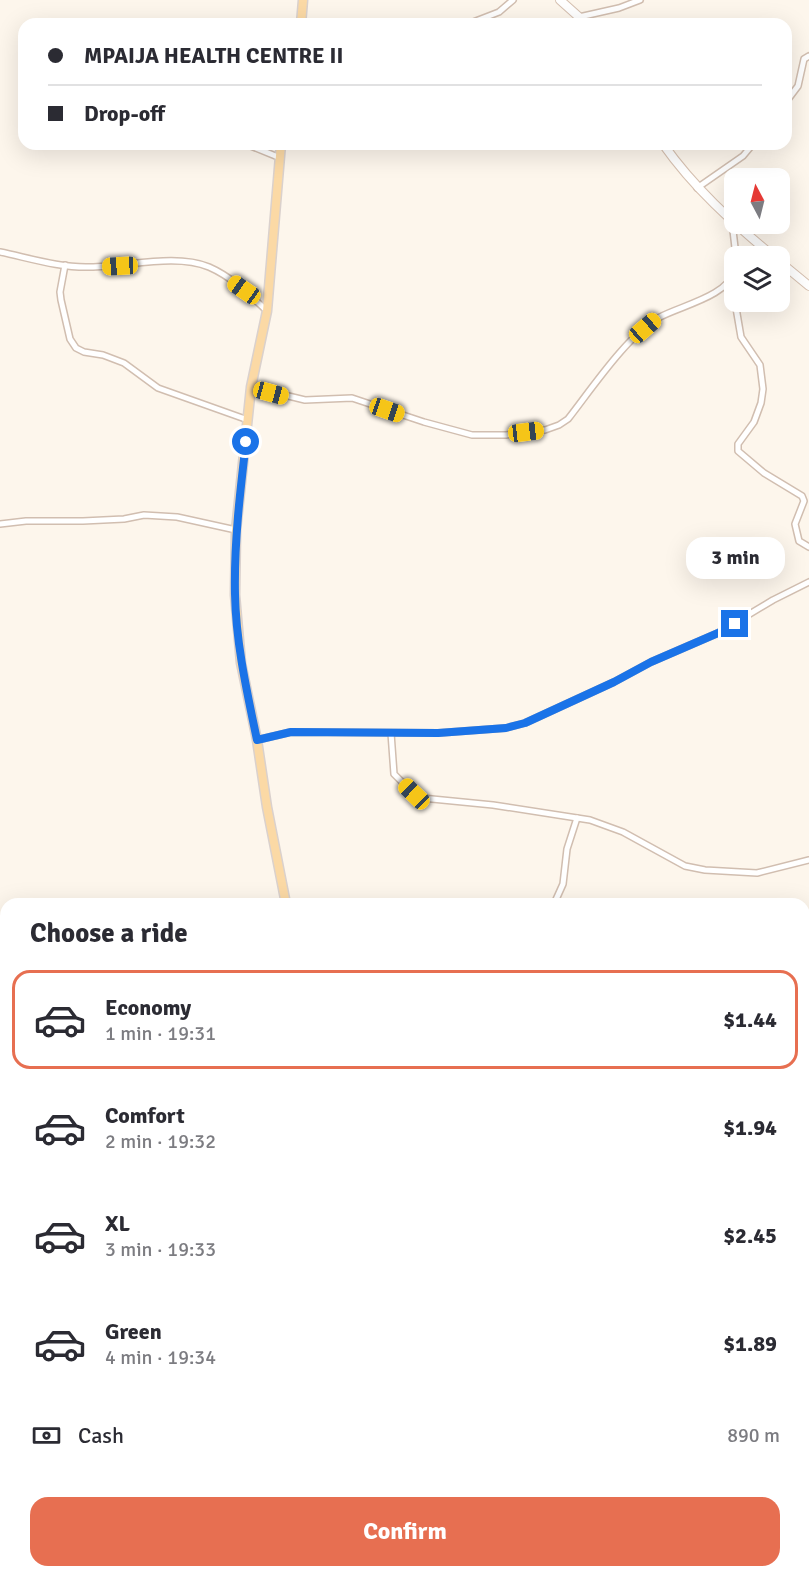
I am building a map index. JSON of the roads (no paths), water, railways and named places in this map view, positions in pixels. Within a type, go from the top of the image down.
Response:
[{"type":"main road","points":[[302,18],[303,0]]},
{"type":"main road","points":[[280,150],[267,311],[251,387],[236,530],[235,595],[241,663],[285,898]]},
{"type":"street","points":[[484,18],[500,12],[513,0]]},
{"type":"street","points":[[560,0],[580,18]]},
{"type":"street","points":[[588,18],[640,0]]},
{"type":"street","points":[[792,94],[798,86],[804,59],[809,56]]},
{"type":"street","points":[[261,150],[278,157]]},
{"type":"street","points":[[668,150],[697,188],[724,214]]},
{"type":"street","points":[[697,188],[743,156],[748,150]]},
{"type":"street","points":[[746,234],[761,246]]},
{"type":"street","points":[[0,252],[65,265],[88,267],[172,260],[200,264],[221,273],[267,311]]},
{"type":"street","points":[[65,265],[60,292],[61,300],[70,339],[76,348],[124,363],[158,388],[248,420]]},
{"type":"street","points":[[790,270],[809,286]]},
{"type":"street","points":[[251,387],[305,400],[352,398],[472,435],[506,435],[545,430],[568,419],[634,338],[657,318],[718,292],[724,286]]},
{"type":"street","points":[[737,312],[741,337],[760,365],[763,389],[754,422],[738,444],[738,451],[764,473],[802,496],[804,501],[795,524],[799,541],[809,547]]},
{"type":"street","points":[[0,524],[26,521],[124,519],[144,515],[177,517],[236,530]]},
{"type":"street","points":[[257,740],[291,732],[438,733],[506,728],[525,723],[614,682],[651,662],[718,633],[773,600],[809,582]]},
{"type":"street","points":[[392,733],[394,774],[414,794],[422,798],[493,805],[590,820],[623,832],[685,866],[705,870],[757,873],[809,860]]},
{"type":"street","points":[[557,898],[563,884],[567,849],[577,818]]}]
